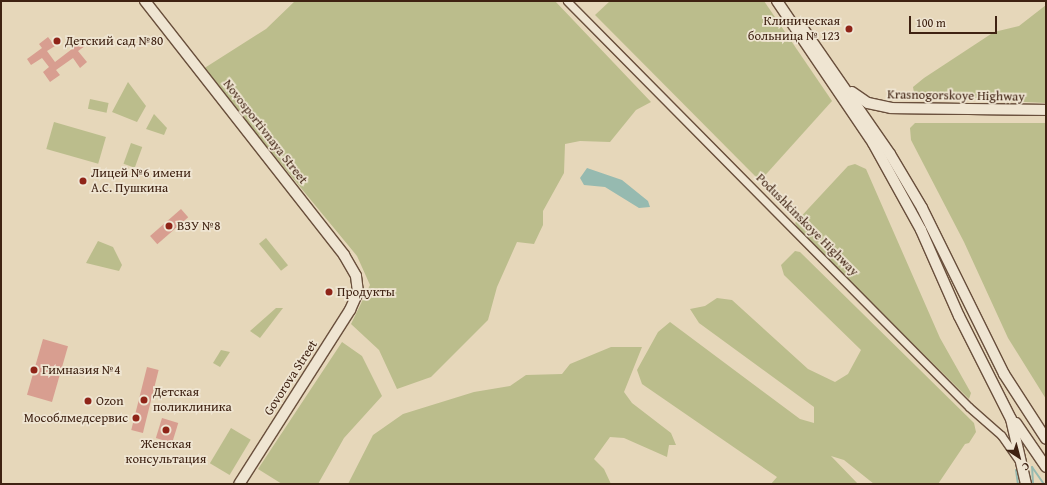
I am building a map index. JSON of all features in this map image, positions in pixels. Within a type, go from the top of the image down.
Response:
[{"type":"main road","name":"Novosportivnaya Street","points":[[145,1],[344,255],[354,269],[358,284]]},
{"type":"main road","points":[[778,3],[882,159],[920,230],[959,316],[1001,399],[1016,433],[1026,484]]},
{"type":"main road","points":[[778,3],[800,24],[879,136],[922,208],[978,325],[1027,413],[1046,439]]},
{"type":"main road","name":"Krasnogorskoye Highway","points":[[833,70],[860,98],[882,107],[1046,110]]},
{"type":"main road","name":"Govorova Street","points":[[239,484],[356,300],[358,284]]},
{"type":"main road","points":[[1001,399],[1046,467]]},
{"type":"street","name":"Podushkinskoye Highway","points":[[567,1],[969,407],[1001,435],[1024,469]]},
{"type":"green space","points":[[295,1],[555,1],[651,102],[636,110],[610,142],[580,141],[565,144],[564,173],[543,211],[543,225],[534,244],[517,242],[497,287],[488,320],[431,377],[397,389],[379,350],[351,324],[370,285],[357,256],[203,69],[266,29]]},
{"type":"green space","points":[[610,1],[764,1],[832,101],[760,181],[595,15]]},
{"type":"green space","points":[[1046,5],[1046,103],[919,97],[914,93],[913,87],[924,78],[994,32],[1019,26]]},
{"type":"green space","points":[[128,82],[146,106],[137,122],[112,112]]},
{"type":"green space","points":[[90,99],[109,103],[107,113],[88,109]]},
{"type":"green space","points":[[154,114],[167,128],[164,135],[146,129]]},
{"type":"green space","points":[[54,122],[106,137],[98,164],[46,149]]},
{"type":"green space","points":[[915,123],[1046,123],[1046,399],[1008,338],[964,242],[911,140],[910,128]]},
{"type":"green space","points":[[131,143],[142,147],[135,168],[123,164]]},
{"type":"green space","points":[[855,164],[866,169],[940,338],[971,393],[969,399],[802,234],[795,223],[848,166]]},
{"type":"green space","points":[[266,238],[288,265],[281,271],[259,244]]},
{"type":"green space","points":[[98,241],[113,247],[122,265],[119,271],[86,263]]},
{"type":"green space","points":[[795,251],[800,252],[974,423],[976,432],[969,443],[965,444],[938,484],[874,484],[844,460],[831,456],[858,484],[771,484],[777,477],[642,384],[637,370],[658,332],[670,322],[800,419],[814,423],[814,407],[699,323],[690,309],[705,306],[717,298],[732,300],[808,369],[835,382],[848,374],[861,350],[784,275],[781,265]]},
{"type":"green space","points":[[276,308],[283,308],[260,338],[250,331]]},
{"type":"green space","points":[[342,342],[362,356],[382,396],[344,438],[318,484],[282,484],[258,469]]},
{"type":"green space","points":[[611,347],[642,347],[624,392],[632,403],[671,433],[676,445],[669,445],[667,457],[624,438],[610,437],[594,459],[604,469],[611,484],[348,484],[373,435],[403,414],[474,392],[510,386],[526,375],[562,374],[570,364]]},
{"type":"green space","points":[[221,350],[230,352],[220,367],[213,363]]},
{"type":"green space","points":[[231,428],[251,440],[230,475],[210,463]]},
{"type":"water","points":[[587,168],[622,180],[648,201],[650,207],[639,208],[605,187],[584,185],[580,178]]},
{"type":"building","name":"Детский сад №80","points":[[48,37],[55,46],[47,51],[55,62],[72,49],[69,45],[79,38],[85,46],[78,51],[87,62],[80,68],[73,58],[56,70],[60,75],[50,82],[43,72],[49,67],[42,58],[31,65],[27,59],[42,48],[39,44]]},
{"type":"building","name":"ВЗУ №8","points":[[181,209],[188,217],[157,244],[150,236]]},
{"type":"building","points":[[43,339],[68,346],[52,402],[27,395]]},
{"type":"building","name":"Детская поликлиника","points":[[147,367],[159,370],[143,433],[131,430]]},
{"type":"building","name":"Женская консультация","points":[[162,418],[178,423],[172,443],[156,438]]},
{"type":"waterway","points":[[1033,484],[1032,467],[1044,484]]},
{"type":"waterway","points":[[1016,470],[1018,484]]},
{"type":"place","name":"Клиническая больница № 123","points":[[849,29]]},
{"type":"place","name":"Детский сад №80","points":[[57,41]]},
{"type":"place","name":"Лицей №6 имени А.С. Пушкина","points":[[83,181]]},
{"type":"place","name":"ВЗУ №8","points":[[169,226]]},
{"type":"place","name":"Продукты","points":[[329,292]]},
{"type":"place","name":"Гимназия №4","points":[[34,370]]},
{"type":"place","name":"Детская поликлиника","points":[[144,400]]},
{"type":"place","name":"Ozon","points":[[88,401]]},
{"type":"place","name":"Мособлмедсервис","points":[[136,418]]},
{"type":"place","name":"Женская консультация","points":[[166,430]]}]
